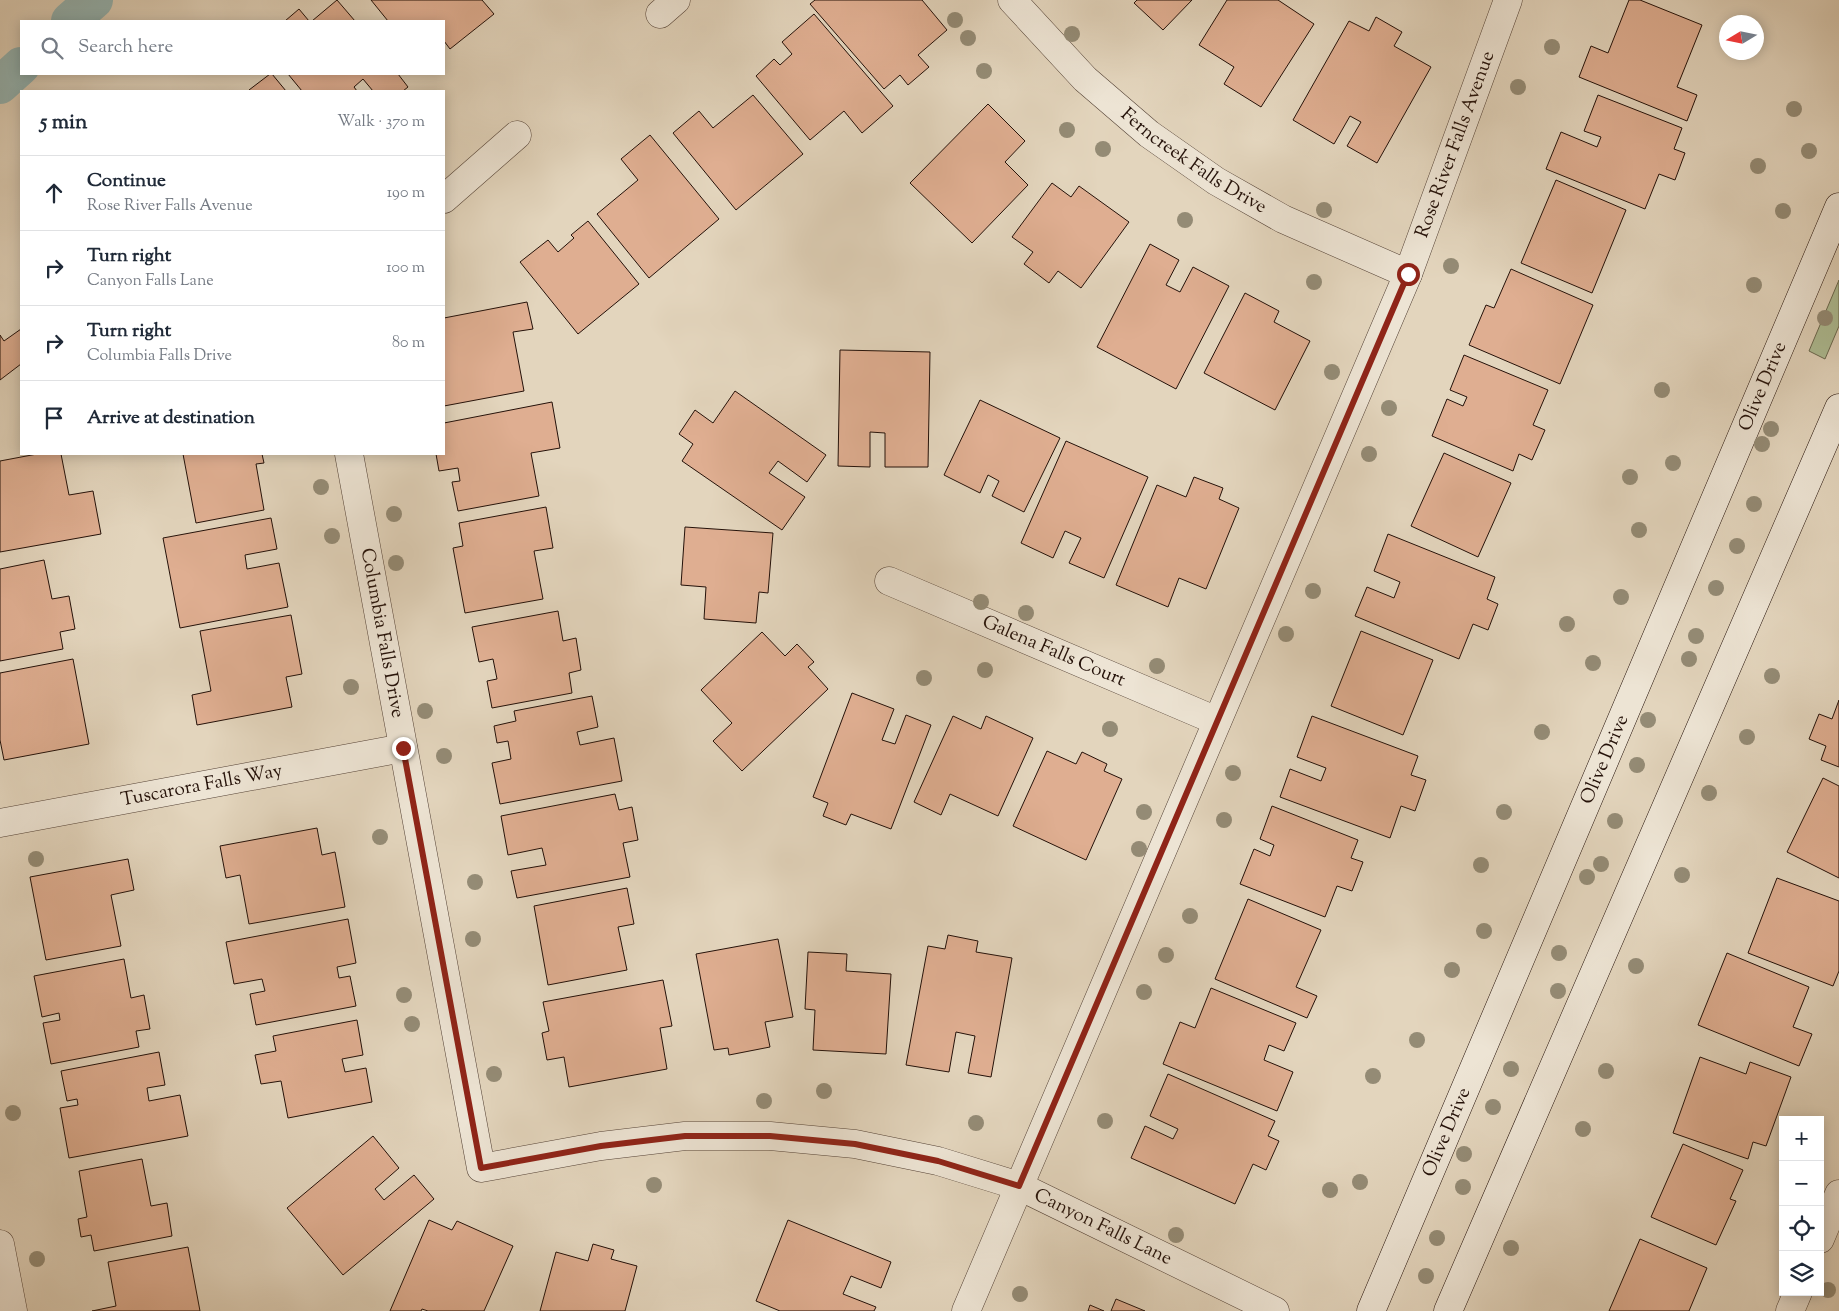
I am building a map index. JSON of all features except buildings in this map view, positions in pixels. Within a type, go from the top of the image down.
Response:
[{"type":"street","name":"Ferncreek Falls Drive","points":[[1012,0],[1085,79],[1149,134],[1209,176],[1283,219],[1408,274]]},
{"type":"street","name":"Rose River Falls Avenue","points":[[966,1311],[1408,274],[1508,0]]},
{"type":"street","points":[[445,198],[517,135]]},
{"type":"street","name":"Olive Drive","points":[[1371,1311],[1839,208]]},
{"type":"street","points":[[1448,1311],[1839,408]]},
{"type":"street","name":"Columbia Falls Drive","points":[[348,455],[481,1168]]},
{"type":"street","name":"Galena Falls Court","points":[[889,581],[1217,721]]},
{"type":"street","name":"Tuscarora Falls Way","points":[[0,823],[403,748]]},
{"type":"street","name":"Canyon Falls Lane","points":[[481,1168],[601,1146],[676,1138],[770,1136],[855,1144],[938,1161],[1019,1186],[1275,1311]]},
{"type":"street","points":[[1824,1230],[1839,1194]]},
{"type":"street","points":[[0,1244],[13,1311]]},
{"type":"street","points":[[1790,1311],[1796,1296]]},
{"type":"green space","points":[[1839,280],[1839,326],[1825,359],[1809,351]]},
{"type":"waterway","points":[[71,20],[94,0]]},
{"type":"waterway","points":[[0,85],[20,67]]},
{"type":"route","points":[[403,748],[481,1168],[601,1146],[685,1136],[770,1136],[855,1144],[938,1161],[1019,1186],[1408,274]]}]
